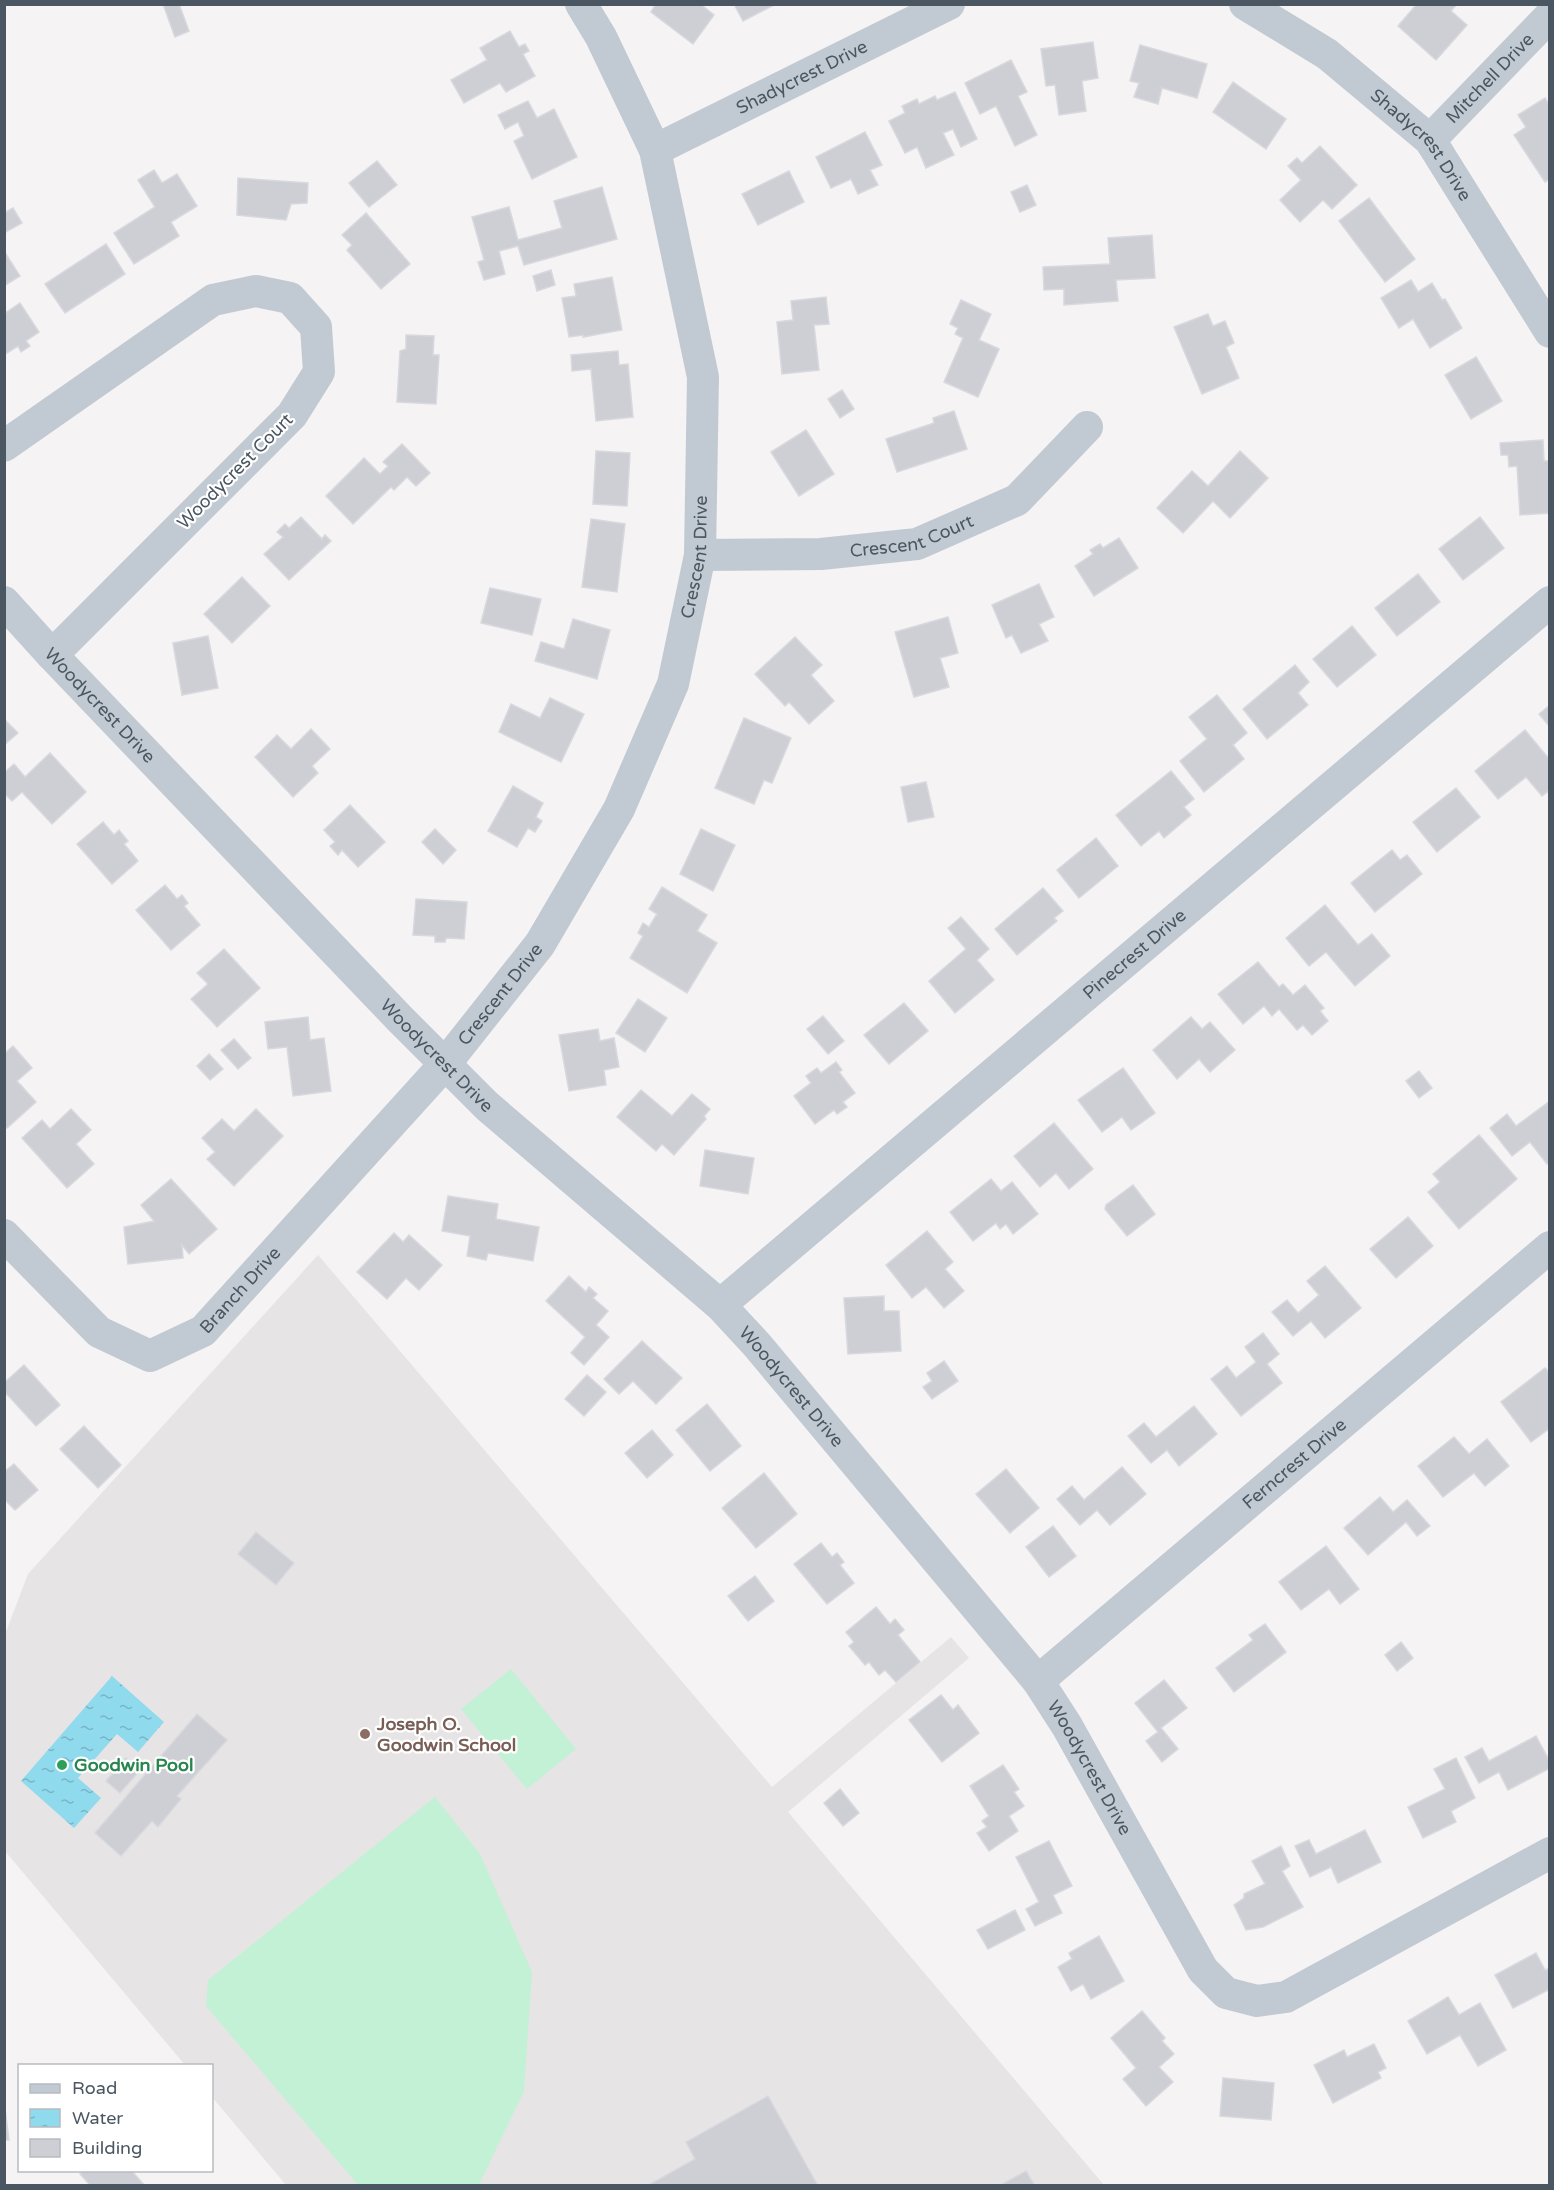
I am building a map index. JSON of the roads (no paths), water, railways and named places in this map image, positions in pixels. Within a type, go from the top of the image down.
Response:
[{"type":"street","name":"Crescent Drive","points":[[445,1064],[540,944],[620,809],[673,684],[700,555],[703,377],[655,150],[602,37],[581,4]]},
{"type":"street","name":"Shadycrest Drive","points":[[655,150],[949,4]]},
{"type":"street","name":"Shadycrest Drive","points":[[1245,4],[1327,54],[1430,140],[1550,332]]},
{"type":"street","name":"Mitchell Drive","points":[[1430,140],[1550,16]]},
{"type":"street","name":"Woodycrest Court","points":[[4,446],[213,300],[256,291],[290,298],[316,327],[319,372],[292,415],[52,655]]},
{"type":"street","name":"Crescent Court","points":[[700,555],[821,554],[917,543],[1017,500],[1087,427]]},
{"type":"street","name":"Woodycrest Drive","points":[[4,602],[52,655],[487,1106],[720,1305],[757,1345],[1038,1681],[1067,1726],[1203,1970],[1226,1993],[1257,2001],[1286,1998],[1550,1853]]},
{"type":"street","name":"Pinecrest Drive","points":[[720,1305],[1550,602]]},
{"type":"street","name":"Branch Drive","points":[[4,1235],[99,1332],[150,1356],[203,1331],[264,1261],[445,1064]]},
{"type":"street","name":"Ferncrest Drive","points":[[1038,1681],[1550,1247]]},
{"type":"water","name":"Goodwin Pool","points":[[112,1676],[164,1722],[138,1752],[117,1734],[78,1778],[101,1798],[74,1828],[21,1781]]},
{"type":"place","name":"Joseph O. Goodwin School","points":[[365,1734]]},
{"type":"place","name":"Goodwin Pool","points":[[62,1765]]}]
